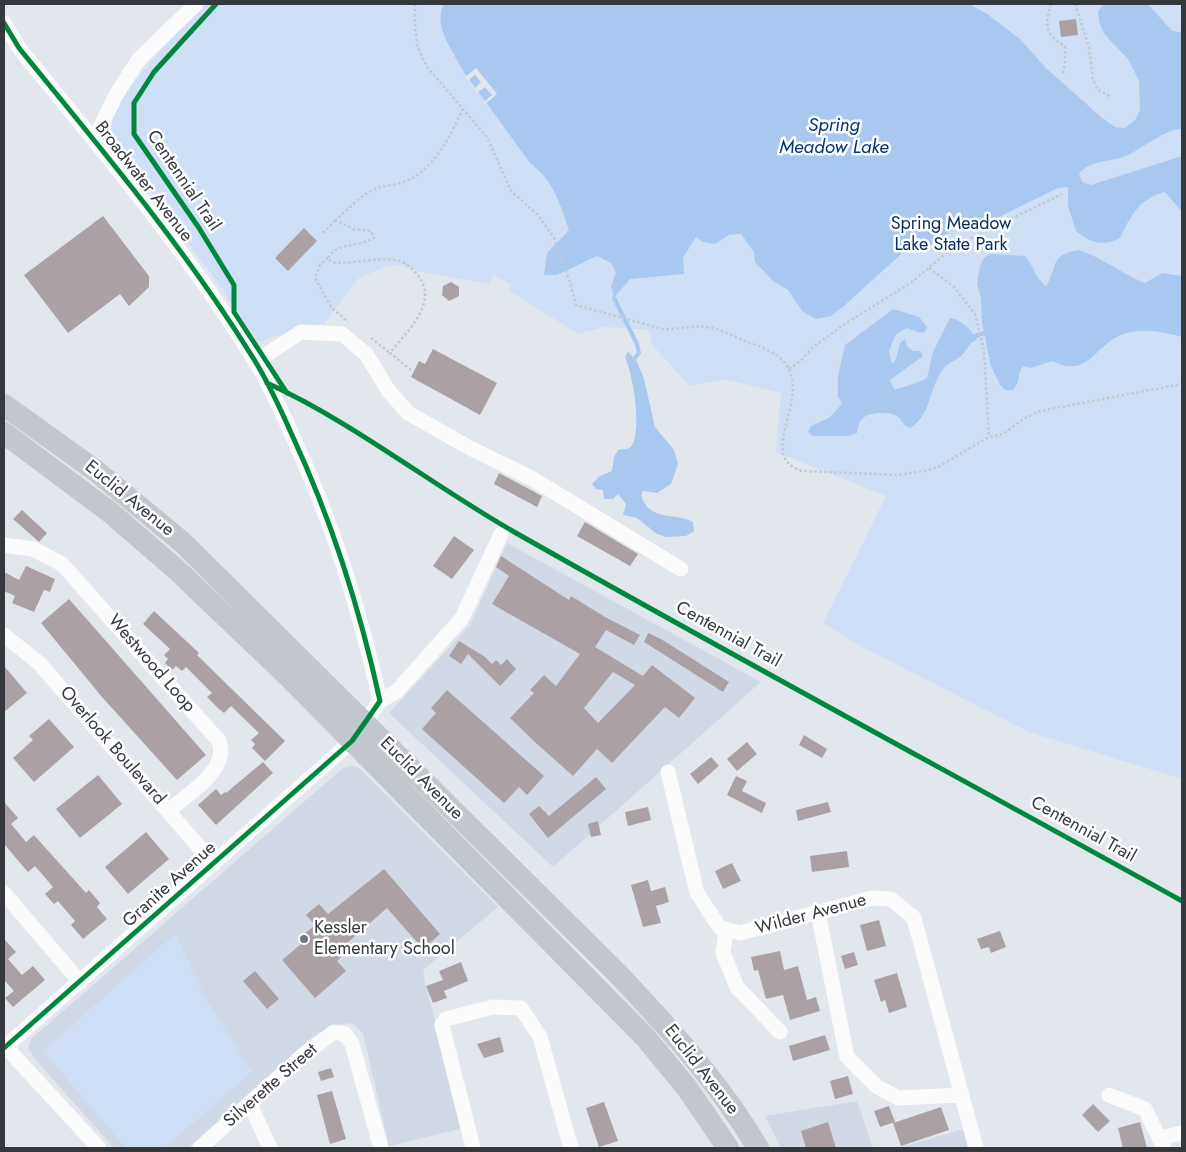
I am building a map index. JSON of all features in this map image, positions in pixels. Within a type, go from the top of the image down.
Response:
[{"type":"highway","name":"Euclid Avenue","points":[[4,405],[96,471],[182,542],[599,991],[645,1037],[688,1088],[728,1148]]},
{"type":"highway","name":"Euclid Avenue","points":[[4,433],[112,513],[178,571],[359,733],[616,972],[676,1034],[718,1089],[758,1148]]},
{"type":"highway","points":[[599,991],[616,972]]},
{"type":"street","points":[[94,140],[116,95],[140,59],[196,4]]},
{"type":"street","name":"Broadwater Avenue","points":[[4,23],[19,48],[153,212],[255,362],[314,483],[335,537],[356,602],[380,702]]},
{"type":"street","points":[[255,362],[301,332],[342,334],[366,354],[388,390],[408,414],[470,448],[531,478],[681,569]]},
{"type":"street","points":[[359,733],[380,702],[397,691],[462,618],[501,534]]},
{"type":"street","name":"Westwood Loop","points":[[4,545],[33,549],[62,564],[219,741],[222,754],[217,767],[168,811]]},
{"type":"street","name":"Overlook Boulevard","points":[[4,635],[39,663],[214,864]]},
{"type":"street","name":"Granite Avenue","points":[[4,1047],[214,864],[359,733]]},
{"type":"street","points":[[668,772],[697,893],[720,928],[726,930],[723,953],[737,988],[780,1032]]},
{"type":"street","points":[[4,893],[80,982]]},
{"type":"street","name":"Wilder Avenue","points":[[726,930],[740,933],[872,898],[891,899],[914,918],[976,1148]]},
{"type":"street","points":[[818,912],[847,1057],[876,1086],[898,1098],[962,1095]]},
{"type":"street","points":[[473,1148],[442,1025],[446,1018],[493,1007],[521,1008],[540,1037],[572,1148]]},
{"type":"street","name":"Silverette Street","points":[[200,1148],[302,1056],[334,1032],[345,1034],[352,1044],[381,1148]]},
{"type":"street","points":[[4,1047],[99,1148]]},
{"type":"street","points":[[1109,1095],[1144,1109],[1162,1143],[1182,1133]]},
{"type":"street","points":[[250,1104],[270,1148]]},
{"type":"path","points":[[415,4],[417,42],[427,67],[488,136],[511,191],[538,215],[554,238],[576,305],[664,329],[677,330],[705,327],[722,331],[780,357],[789,369],[792,400],[783,442],[784,458],[793,468],[802,471],[912,473],[938,467],[989,437],[1003,434],[1023,419],[1040,411],[1182,384]]},
{"type":"path","points":[[1051,4],[1046,20],[1047,29],[1058,42],[1065,46],[1065,65],[1062,75]]},
{"type":"path","points":[[1075,4],[1089,47],[1093,80],[1098,90],[1111,97]]},
{"type":"path","points":[[323,234],[356,202],[378,188],[407,181],[425,169],[446,140],[463,109]]},
{"type":"path","points":[[789,369],[820,342],[912,282],[953,247],[1062,194]]},
{"type":"path","points":[[336,220],[353,229],[371,231],[374,238],[331,253],[320,265],[315,278],[331,308],[349,322]]},
{"type":"path","points":[[328,258],[331,262],[336,263],[381,259],[399,260],[419,276],[424,286],[426,301],[422,311],[390,353],[411,370]]},
{"type":"path","points":[[929,268],[954,287],[975,314],[984,350],[989,437]]},
{"type":"shaded area","points":[[507,543],[761,682],[553,867],[389,713],[470,625]]},
{"type":"shaded area","name":"Kessler Elementary School","points":[[352,766],[359,768],[498,907],[423,970],[464,1128],[389,1146],[363,1034],[355,1025],[346,1023],[320,1032],[309,1040],[188,1148],[114,1148],[35,1059],[28,1048],[31,1039],[343,768]]},
{"type":"shaded area","points":[[857,1101],[873,1148],[781,1148],[765,1116]]},
{"type":"shaded area","points":[[963,1129],[968,1148],[898,1148]]},
{"type":"green space","name":"Spring Meadow Lake State Park","points":[[205,4],[1182,4],[1182,779],[1029,732],[864,648],[823,623],[886,496],[776,452],[781,393],[725,379],[690,386],[653,346],[649,330],[604,327],[578,334],[509,291],[511,285],[494,275],[489,284],[417,271],[402,265],[387,266],[359,278],[324,324],[310,325],[258,342],[114,141],[112,132],[112,122],[117,109],[138,77]]},
{"type":"green space","points":[[175,934],[205,997],[252,1072],[164,1148],[126,1148],[43,1051]]},
{"type":"water","name":"Spring Meadow Lake","points":[[444,4],[969,4],[987,14],[1020,39],[1046,68],[1101,117],[1115,127],[1125,128],[1135,120],[1140,110],[1139,81],[1128,59],[1105,35],[1099,22],[1098,11],[1104,4],[1148,4],[1172,31],[1182,31],[1182,129],[1162,135],[1123,157],[1091,165],[1079,173],[1082,182],[1091,185],[1182,156],[1182,212],[1165,192],[1156,195],[1137,209],[1120,238],[1102,243],[1092,241],[1076,231],[1068,206],[1068,187],[1058,188],[993,220],[975,222],[955,229],[921,252],[910,246],[844,306],[831,316],[816,319],[803,312],[788,290],[773,281],[755,262],[754,252],[741,234],[729,235],[715,244],[703,242],[696,237],[683,258],[684,274],[630,279],[614,298],[611,286],[616,273],[611,263],[597,256],[557,275],[544,275],[547,253],[569,230],[562,211],[555,193],[545,177],[530,163],[461,68],[442,29],[440,21]]},
{"type":"water","points":[[1078,250],[1145,283],[1162,273],[1182,276],[1182,337],[1152,331],[1136,331],[1121,335],[1111,340],[1082,364],[1064,366],[1052,361],[1031,368],[1023,366],[1013,390],[1005,390],[1000,385],[991,366],[982,323],[981,298],[977,284],[980,266],[984,258],[989,254],[1025,256],[1039,280],[1046,286],[1058,259],[1062,255]]},
{"type":"water","points":[[893,309],[919,317],[927,327],[925,332],[920,333],[907,328],[896,334],[889,351],[892,364],[896,359],[900,343],[905,339],[907,346],[913,351],[920,351],[923,356],[890,380],[894,389],[911,385],[927,378],[933,352],[950,318],[958,320],[966,326],[977,340],[970,344],[961,356],[944,368],[935,383],[922,416],[910,428],[904,425],[895,415],[880,413],[870,414],[863,418],[860,421],[857,433],[849,436],[813,436],[808,432],[811,426],[830,417],[842,404],[838,396],[838,376],[845,345]]},
{"type":"water","points":[[628,351],[637,362],[644,379],[655,427],[674,450],[678,464],[671,484],[657,493],[643,491],[641,495],[645,504],[656,513],[693,522],[694,531],[686,536],[666,537],[657,534],[637,518],[623,515],[626,504],[618,494],[613,499],[604,499],[603,490],[596,489],[592,484],[600,476],[612,471],[614,457],[618,450],[630,448],[635,437],[635,401],[631,376],[625,357]]},
{"type":"pier","points":[[476,68],[497,94],[484,105],[483,103],[492,95],[485,87],[477,93],[474,89],[481,82],[475,75],[468,81],[465,77]]},
{"type":"building","points":[[1076,19],[1078,35],[1061,37],[1059,21]]},
{"type":"building","points":[[103,216],[149,276],[149,287],[129,306],[120,294],[68,333],[24,275]]},
{"type":"building","points":[[304,228],[317,241],[288,271],[275,258]]},
{"type":"building","points":[[451,282],[459,287],[459,296],[449,301],[442,295],[443,286]]},
{"type":"building","points":[[433,349],[497,383],[480,415],[411,377],[419,361],[425,364]]},
{"type":"building","points":[[499,473],[542,496],[537,507],[494,484]]},
{"type":"building","points":[[22,510],[47,533],[39,542],[13,519]]},
{"type":"building","points":[[585,522],[638,554],[630,566],[577,536]]},
{"type":"building","points":[[454,536],[474,550],[452,579],[433,566]]},
{"type":"building","points":[[501,556],[569,600],[571,596],[605,617],[640,635],[634,645],[606,630],[595,647],[643,676],[652,665],[695,698],[679,718],[665,707],[612,763],[597,749],[573,776],[510,718],[534,693],[530,690],[544,675],[556,686],[580,654],[492,604],[509,576],[496,567]],"holes":[[[613,672],[635,685],[598,723],[584,708]]]},
{"type":"building","points":[[26,566],[55,579],[50,592],[44,590],[34,612],[12,603],[15,596],[4,591],[4,572],[19,580]]},
{"type":"building","points":[[69,599],[206,755],[177,780],[102,697],[41,623]]},
{"type":"building","points":[[154,611],[199,653],[197,655],[285,741],[265,761],[252,748],[255,744],[251,740],[259,733],[231,706],[224,713],[219,709],[207,697],[212,693],[186,667],[182,671],[176,666],[172,670],[165,663],[168,659],[164,655],[170,649],[143,624]]},
{"type":"building","points":[[648,633],[661,639],[729,682],[723,692],[644,642]]},
{"type":"building","points":[[459,641],[485,657],[492,664],[496,660],[501,665],[507,659],[516,669],[500,686],[468,654],[461,664],[449,656]]},
{"type":"building","points":[[4,666],[27,693],[4,712]]},
{"type":"building","points":[[447,690],[544,776],[527,795],[519,787],[504,803],[422,729],[436,713],[431,708]]},
{"type":"building","points":[[49,719],[74,747],[34,782],[13,758],[33,740],[29,736]]},
{"type":"building","points":[[804,735],[827,749],[822,758],[799,745]]},
{"type":"building","points":[[747,742],[757,754],[737,771],[727,759]]},
{"type":"building","points":[[711,757],[719,766],[698,784],[690,774]]},
{"type":"building","points":[[263,762],[273,773],[216,825],[198,805],[216,789],[221,795],[226,793]]},
{"type":"building","points":[[98,775],[122,804],[80,838],[56,809]]},
{"type":"building","points":[[736,776],[747,781],[742,791],[766,803],[762,813],[727,795]]},
{"type":"building","points":[[596,777],[606,789],[548,838],[529,814],[539,806],[549,816]]},
{"type":"building","points":[[4,802],[18,818],[11,824],[26,842],[34,835],[86,893],[89,890],[100,903],[97,907],[107,919],[83,939],[71,925],[75,921],[58,901],[54,904],[45,894],[53,887],[35,866],[28,872],[4,844]]},
{"type":"building","points":[[828,802],[831,812],[798,821],[796,810]]},
{"type":"building","points":[[648,807],[651,820],[628,826],[625,812]]},
{"type":"building","points":[[598,821],[601,835],[591,837],[588,824]]},
{"type":"building","points":[[146,832],[169,859],[128,894],[105,867]]},
{"type":"building","points":[[847,851],[849,867],[812,872],[810,856]]},
{"type":"building","points":[[732,863],[741,881],[723,889],[715,871]]},
{"type":"building","points":[[384,869],[440,934],[423,949],[387,908],[337,952],[341,957],[337,961],[346,971],[315,998],[282,960],[306,940],[302,936],[315,925],[306,915],[319,904],[328,914]]},
{"type":"building","points":[[648,880],[651,891],[665,887],[669,902],[656,906],[661,923],[643,927],[631,885]]},
{"type":"building","points":[[879,920],[886,946],[867,951],[860,925]]},
{"type":"building","points":[[1000,931],[1006,947],[991,953],[989,947],[981,949],[977,939]]},
{"type":"building","points":[[4,939],[16,952],[8,959],[22,975],[33,966],[45,980],[13,1007],[5,998],[14,991],[4,980]]},
{"type":"building","points":[[780,951],[784,970],[798,966],[807,1000],[816,997],[820,1011],[790,1020],[783,995],[766,999],[758,970],[754,971],[751,957]]},
{"type":"building","points":[[854,952],[858,965],[845,969],[841,956]]},
{"type":"building","points":[[461,962],[468,981],[444,991],[447,998],[433,1003],[426,986],[443,980],[439,971]]},
{"type":"building","points":[[255,971],[279,999],[267,1009],[243,981]]},
{"type":"building","points":[[897,973],[907,1007],[889,1013],[885,1000],[881,1002],[874,980]]},
{"type":"building","points":[[825,1035],[830,1050],[793,1061],[789,1046]]},
{"type":"building","points":[[500,1037],[504,1052],[484,1058],[477,1044]]},
{"type":"building","points":[[331,1068],[334,1077],[321,1081],[318,1072]]},
{"type":"building","points":[[848,1076],[853,1094],[835,1099],[830,1081]]},
{"type":"building","points":[[332,1091],[346,1139],[330,1144],[317,1095]]},
{"type":"building","points":[[604,1102],[618,1141],[599,1147],[586,1108]]},
{"type":"building","points":[[1093,1104],[1110,1121],[1098,1132],[1082,1115]]},
{"type":"building","points":[[889,1106],[895,1122],[880,1127],[874,1111]]},
{"type":"building","points":[[941,1107],[949,1130],[901,1146],[893,1123]]},
{"type":"building","points":[[828,1122],[836,1148],[806,1148],[801,1131]]},
{"type":"building","points":[[1140,1122],[1147,1148],[1123,1148],[1118,1128]]},
{"type":"waterway","points":[[614,298],[637,344],[639,353],[634,359]]},
{"type":"waterway","points":[[975,336],[984,333]]},
{"type":"cycle path","name":"Centennial Trail","points":[[216,4],[154,72],[134,103],[134,134],[199,228],[234,285],[234,312],[287,393]]},
{"type":"cycle path","points":[[4,23],[19,48],[112,162],[201,279],[270,388],[320,500],[344,566],[380,701],[352,741],[4,1048]]},
{"type":"cycle path","name":"Centennial Trail","points":[[267,383],[331,416],[485,515],[599,580],[1182,901]]},
{"type":"place","name":"Kessler Elementary School","points":[[304,939]]}]
